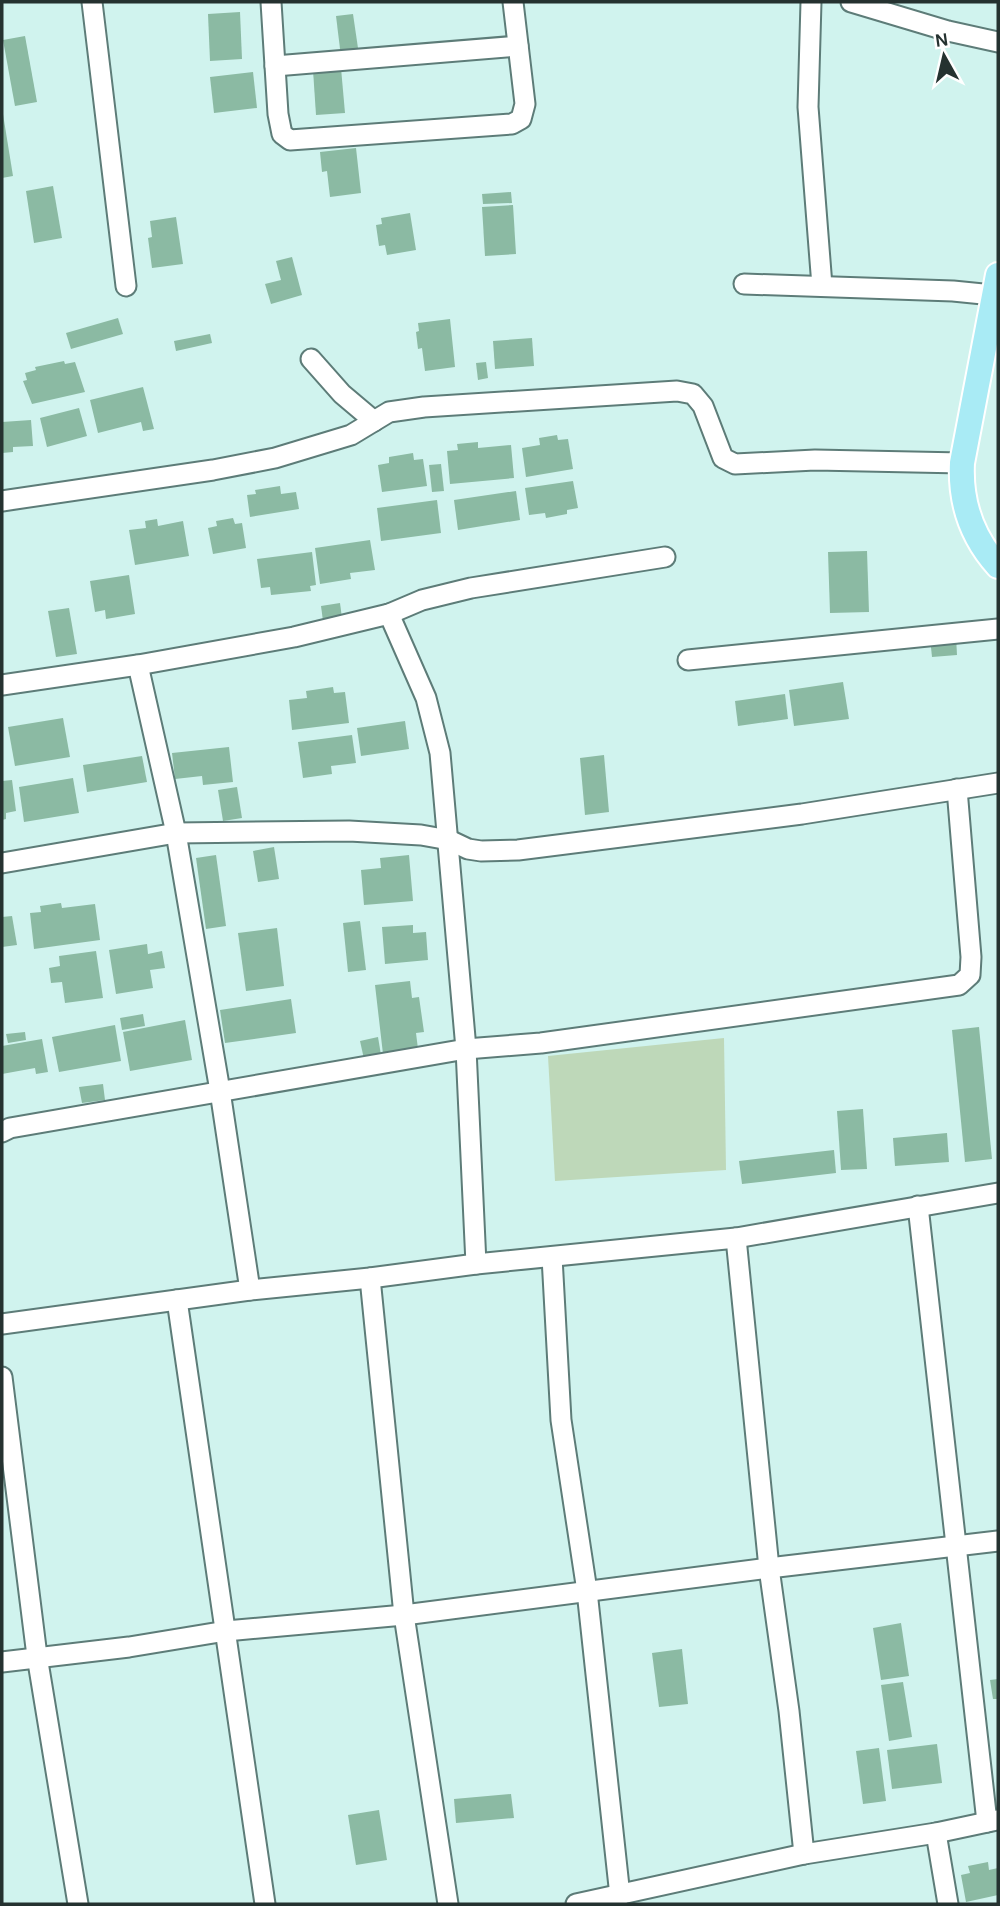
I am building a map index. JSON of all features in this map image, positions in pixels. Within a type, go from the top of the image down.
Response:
[{"type":"main road","points":[[997,290],[962,463],[961,485],[968,518],[986,552],[998,566]]},
{"type":"street","points":[[92,2],[126,286]]},
{"type":"street","points":[[271,2],[281,130],[285,138],[290,140],[512,124],[521,119],[525,104],[513,2]]},
{"type":"street","points":[[811,2],[808,107],[822,286]]},
{"type":"street","points":[[851,2],[948,32],[998,42]]},
{"type":"street","points":[[275,66],[518,46]]},
{"type":"street","points":[[744,284],[997,290]]},
{"type":"street","points":[[311,359],[342,394],[374,421]]},
{"type":"street","points":[[2,501],[213,470],[275,458],[351,435],[389,412],[424,407],[677,391],[692,394],[704,406],[723,458],[735,464],[815,460],[962,463]]},
{"type":"street","points":[[2,685],[138,665],[294,637],[389,614],[422,600],[471,587],[665,557]]},
{"type":"street","points":[[389,614],[432,714],[440,753],[466,1049],[475,1264]]},
{"type":"street","points":[[688,660],[998,629]]},
{"type":"street","points":[[138,665],[176,833],[220,1091],[250,1290]]},
{"type":"street","points":[[2,863],[176,833],[349,831],[421,835],[449,840],[468,849],[518,850],[802,814],[998,783]]},
{"type":"street","points":[[4,1128],[466,1049],[541,1043],[959,985],[970,975],[971,957],[957,789]]},
{"type":"street","points":[[2,1324],[250,1290],[736,1238],[998,1193]]},
{"type":"street","points":[[576,1904],[804,1854],[993,1821],[955,1545],[918,1206]]},
{"type":"street","points":[[736,1238],[769,1568],[789,1711],[804,1854]]},
{"type":"street","points":[[552,1257],[561,1420],[587,1591],[620,1896]]},
{"type":"street","points":[[370,1278],[404,1615],[448,1904]]},
{"type":"street","points":[[177,1300],[265,1904]]},
{"type":"street","points":[[2,1377],[37,1656],[78,1904]]},
{"type":"street","points":[[2,1662],[129,1647],[226,1631],[404,1615],[998,1541]]},
{"type":"street","points":[[936,1833],[948,1904]]},
{"type":"green space","points":[[724,1038],[726,1170],[555,1181],[548,1056]]},
{"type":"building","points":[[240,12],[242,59],[210,61],[208,14]]},
{"type":"building","points":[[353,14],[359,55],[341,57],[336,16]]},
{"type":"building","points":[[25,36],[37,102],[15,106],[3,40]]},
{"type":"building","points":[[341,68],[345,113],[316,115],[313,70]]},
{"type":"building","points":[[253,72],[257,108],[214,113],[210,77]]},
{"type":"building","points":[[2,108],[13,176],[2,178]]},
{"type":"building","points":[[356,148],[361,193],[330,197],[327,171],[322,172],[320,152]]},
{"type":"building","points":[[53,186],[62,238],[34,243],[26,191]]},
{"type":"building","points":[[511,192],[512,203],[483,204],[482,194]]},
{"type":"building","points":[[513,205],[516,254],[485,256],[482,207]]},
{"type":"building","points":[[410,213],[416,250],[387,255],[385,245],[379,246],[376,225],[382,224],[381,218]]},
{"type":"building","points":[[176,217],[183,264],[152,268],[148,238],[152,237],[150,221]]},
{"type":"building","points":[[292,257],[302,295],[271,304],[265,284],[281,280],[276,261]]},
{"type":"building","points":[[118,318],[123,334],[71,349],[66,333]]},
{"type":"building","points":[[450,319],[455,367],[425,371],[422,348],[418,349],[418,323]]},
{"type":"building","points":[[210,334],[212,343],[176,351],[174,341]]},
{"type":"building","points":[[532,338],[534,366],[495,369],[493,341]]},
{"type":"building","points":[[64,361],[65,364],[75,362],[85,392],[32,404],[23,381],[27,380],[25,373],[36,370],[35,367]]},
{"type":"building","points":[[486,362],[488,378],[478,380],[476,363]]},
{"type":"building","points":[[143,387],[154,429],[143,431],[141,422],[98,433],[90,400]]},
{"type":"building","points":[[79,408],[87,436],[47,447],[40,418]]},
{"type":"building","points":[[31,420],[33,446],[13,447],[13,452],[2,453],[2,422]]},
{"type":"building","points":[[557,435],[558,440],[568,439],[573,469],[526,477],[522,448],[540,445],[539,438]]},
{"type":"building","points":[[478,442],[478,448],[511,445],[514,478],[450,484],[447,451],[458,450],[457,444]]},
{"type":"building","points":[[413,453],[414,460],[423,459],[427,486],[382,492],[378,465],[389,463],[389,457]]},
{"type":"building","points":[[441,464],[444,491],[432,492],[429,465]]},
{"type":"building","points":[[573,481],[578,508],[567,510],[567,514],[546,518],[545,513],[529,515],[525,488]]},
{"type":"building","points":[[280,486],[281,494],[296,492],[299,509],[250,517],[247,495],[256,494],[255,490]]},
{"type":"building","points":[[516,491],[520,520],[458,530],[454,500]]},
{"type":"building","points":[[437,500],[441,533],[381,541],[377,508]]},
{"type":"building","points":[[233,518],[235,524],[242,523],[246,548],[213,554],[208,528],[217,526],[216,521]]},
{"type":"building","points":[[157,519],[158,526],[183,521],[189,556],[135,565],[129,530],[146,528],[145,521]]},
{"type":"building","points":[[370,540],[375,570],[350,573],[351,579],[320,584],[315,548]]},
{"type":"building","points":[[867,551],[869,612],[830,613],[828,552]]},
{"type":"building","points":[[312,552],[316,585],[310,586],[311,591],[271,595],[270,587],[261,588],[257,559]]},
{"type":"building","points":[[129,575],[135,614],[106,619],[105,610],[95,612],[90,581]]},
{"type":"building","points":[[340,603],[342,618],[323,621],[321,606]]},
{"type":"building","points":[[69,608],[77,654],[56,657],[48,611]]},
{"type":"building","points":[[956,636],[957,655],[932,657],[930,638]]},
{"type":"building","points":[[843,682],[849,719],[794,726],[789,690]]},
{"type":"building","points":[[333,687],[334,693],[345,692],[349,723],[292,730],[289,700],[307,698],[306,691]]},
{"type":"building","points":[[785,694],[788,719],[738,726],[735,701]]},
{"type":"building","points":[[63,718],[70,757],[15,766],[8,727]]},
{"type":"building","points":[[405,721],[409,749],[361,756],[357,728]]},
{"type":"building","points":[[352,735],[356,763],[331,766],[332,774],[303,778],[298,742]]},
{"type":"building","points":[[229,747],[233,782],[203,785],[202,776],[175,779],[172,753]]},
{"type":"building","points":[[604,755],[609,812],[585,815],[580,758]]},
{"type":"building","points":[[142,756],[147,782],[87,792],[83,765]]},
{"type":"building","points":[[73,778],[79,813],[24,822],[19,787]]},
{"type":"building","points":[[12,780],[16,811],[6,813],[6,819],[2,820],[2,781]]},
{"type":"building","points":[[237,787],[242,818],[223,821],[218,790]]},
{"type":"building","points":[[274,847],[279,879],[258,882],[253,851]]},
{"type":"building","points":[[216,855],[226,926],[206,929],[196,858]]},
{"type":"building","points":[[409,855],[413,901],[364,905],[361,870],[381,868],[380,858]]},
{"type":"building","points":[[61,903],[62,908],[95,904],[100,940],[34,949],[30,913],[41,912],[40,906]]},
{"type":"building","points":[[12,916],[17,945],[2,947],[2,917]]},
{"type":"building","points":[[360,921],[366,970],[348,972],[343,923]]},
{"type":"building","points":[[413,925],[413,933],[426,932],[428,960],[385,964],[382,927]]},
{"type":"building","points":[[277,928],[284,986],[246,991],[238,933]]},
{"type":"building","points":[[147,944],[148,954],[162,951],[165,968],[150,970],[153,988],[116,994],[109,950]]},
{"type":"building","points":[[96,951],[103,998],[65,1003],[62,982],[51,983],[49,968],[60,966],[59,956]]},
{"type":"building","points":[[410,981],[412,998],[419,997],[424,1032],[416,1033],[418,1049],[383,1054],[375,985]]},
{"type":"building","points":[[291,999],[296,1033],[225,1043],[220,1010]]},
{"type":"building","points":[[143,1014],[145,1026],[122,1030],[120,1018]]},
{"type":"building","points":[[185,1020],[192,1060],[130,1071],[123,1032]]},
{"type":"building","points":[[115,1025],[121,1061],[59,1072],[52,1037]]},
{"type":"building","points":[[979,1027],[992,1159],[965,1162],[952,1030]]},
{"type":"building","points":[[25,1032],[26,1040],[8,1043],[6,1034]]},
{"type":"building","points":[[378,1037],[381,1055],[364,1059],[360,1041]]},
{"type":"building","points":[[42,1039],[48,1072],[36,1074],[35,1068],[2,1074],[2,1046]]},
{"type":"building","points":[[103,1084],[105,1100],[82,1103],[79,1087]]},
{"type":"building","points":[[863,1109],[867,1169],[841,1170],[837,1111]]},
{"type":"building","points":[[947,1133],[949,1162],[895,1166],[893,1138]]},
{"type":"building","points":[[834,1150],[836,1173],[742,1184],[739,1161]]},
{"type":"building","points":[[901,1623],[909,1676],[881,1680],[873,1628]]},
{"type":"building","points":[[682,1649],[688,1704],[659,1707],[652,1653]]},
{"type":"building","points":[[998,1679],[998,1699],[993,1699],[990,1680]]},
{"type":"building","points":[[903,1682],[912,1737],[889,1741],[881,1685]]},
{"type":"building","points":[[937,1744],[942,1783],[892,1789],[887,1750]]},
{"type":"building","points":[[879,1748],[886,1801],[863,1804],[856,1751]]},
{"type":"building","points":[[511,1794],[514,1818],[456,1823],[454,1799]]},
{"type":"building","points":[[379,1810],[387,1860],[356,1865],[348,1815]]},
{"type":"building","points":[[988,1862],[989,1870],[998,1868],[998,1895],[966,1902],[961,1875],[970,1873],[968,1866]]}]
